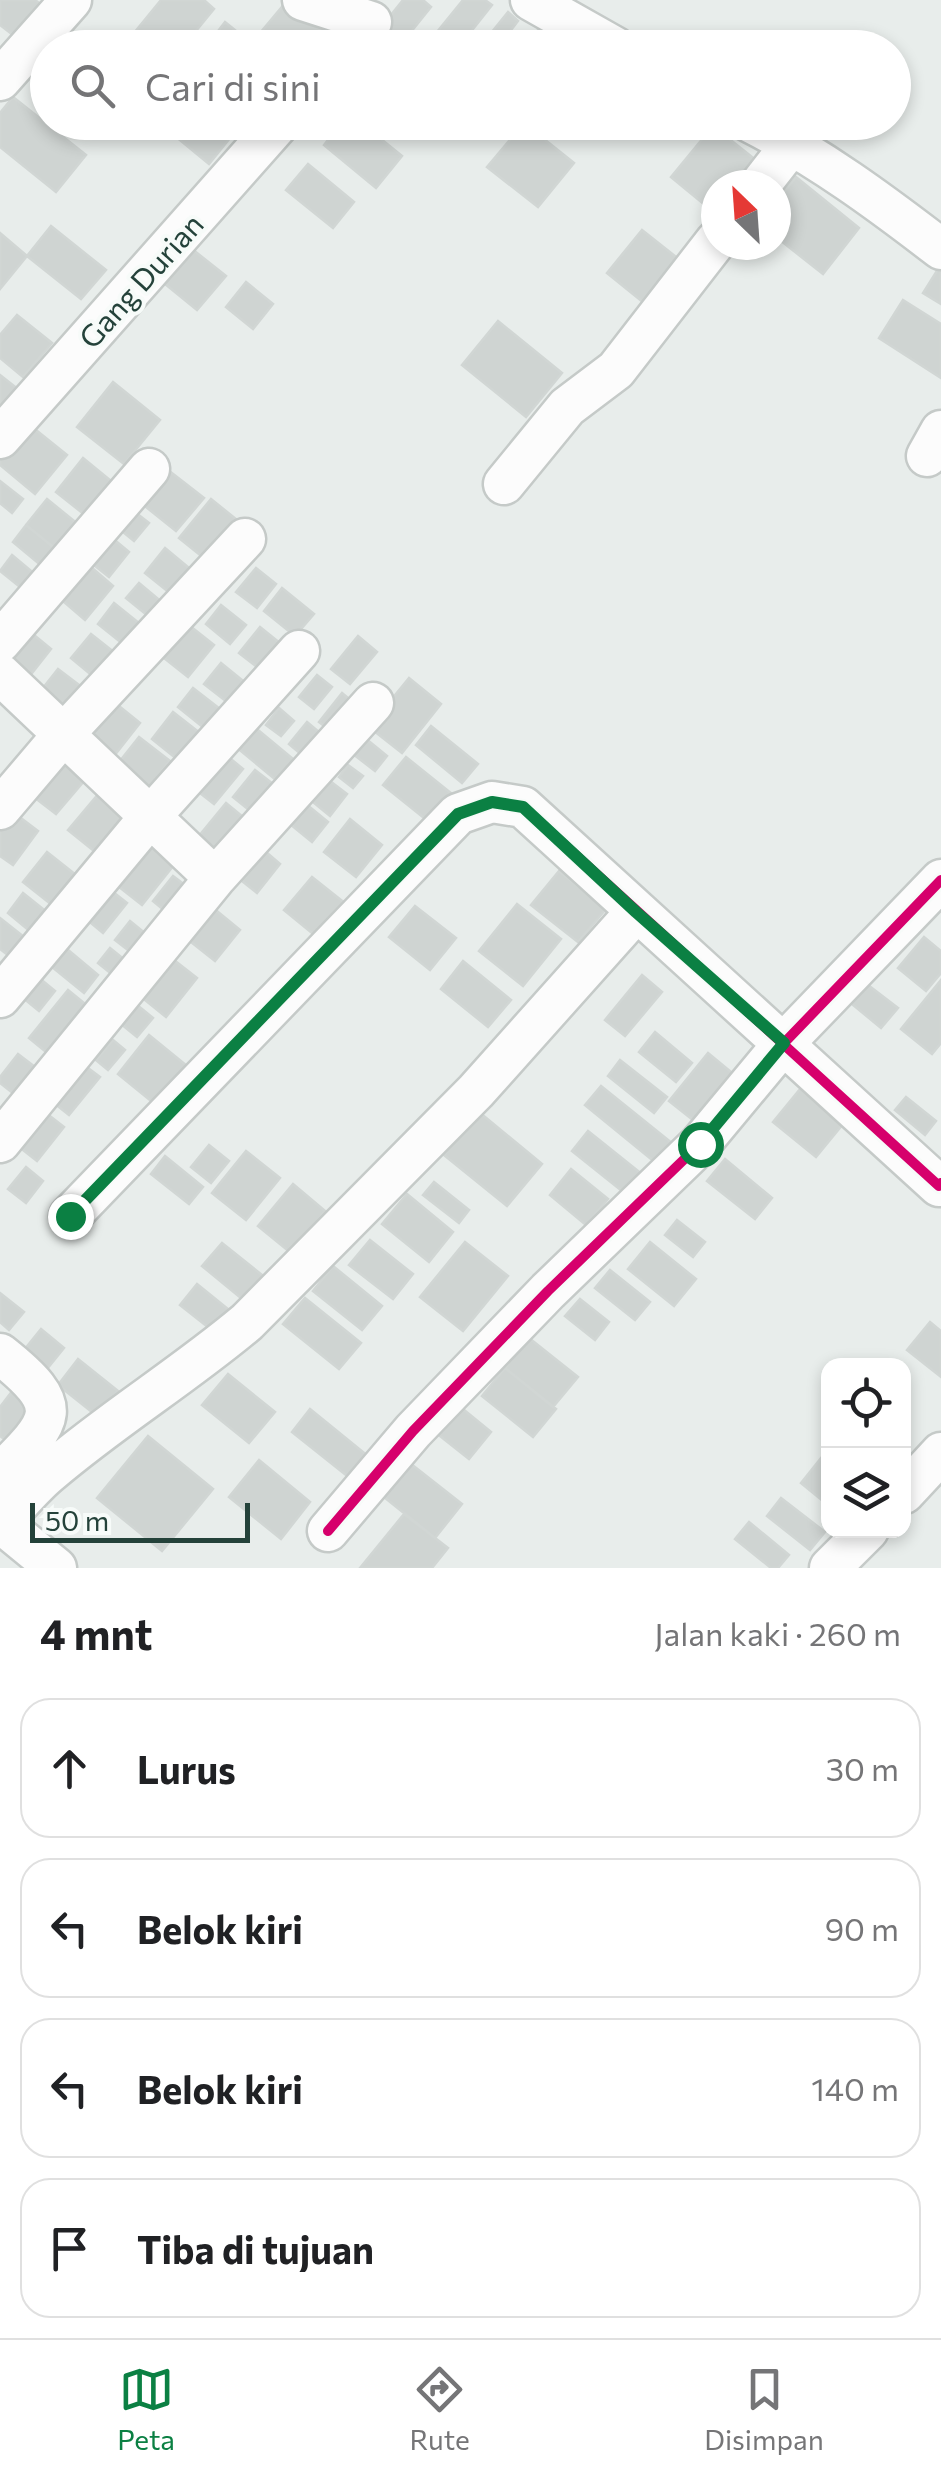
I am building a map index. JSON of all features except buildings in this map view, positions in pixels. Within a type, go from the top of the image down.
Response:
[{"type":"street","points":[[44,30],[71,0]]},
{"type":"street","points":[[303,0],[369,23]]},
{"type":"street","points":[[531,0],[584,30]]},
{"type":"street","points":[[0,80],[30,46]]},
{"type":"street","name":"Gang Durian","points":[[0,438],[264,140]]},
{"type":"street","points":[[784,140],[936,235]]},
{"type":"street","points":[[772,170],[792,144]]},
{"type":"street","points":[[504,484],[567,408],[616,370],[701,260]]},
{"type":"street","points":[[0,642],[149,469]]},
{"type":"street","points":[[0,809],[62,736],[245,539]]},
{"type":"street","points":[[0,997],[148,818],[299,651]]},
{"type":"street","points":[[0,674],[215,878]]},
{"type":"street","points":[[0,1142],[215,878],[373,703]]},
{"type":"street","points":[[70,1216],[458,814],[492,802],[523,807],[940,1184]]},
{"type":"street","points":[[328,1532],[412,1431],[535,1304],[700,1144],[784,1043],[941,880]]},
{"type":"street","points":[[56,1568],[0,1523],[56,1467],[208,1355],[272,1299],[476,1091],[636,912]]},
{"type":"street","points":[[0,1354],[32,1382],[48,1410],[35,1438],[0,1474]]},
{"type":"street","points":[[911,1486],[941,1454]]},
{"type":"street","points":[[830,1568],[860,1538]]},
{"type":"cycle path","points":[[70,1216],[458,814],[492,802],[523,807],[939,1186],[941,1183]]},
{"type":"cycle path","points":[[328,1531],[413,1431],[548,1291],[700,1144],[784,1043],[941,880]]},
{"type":"route","points":[[70,1216],[458,814],[492,802],[523,807],[784,1043],[700,1144]]}]
